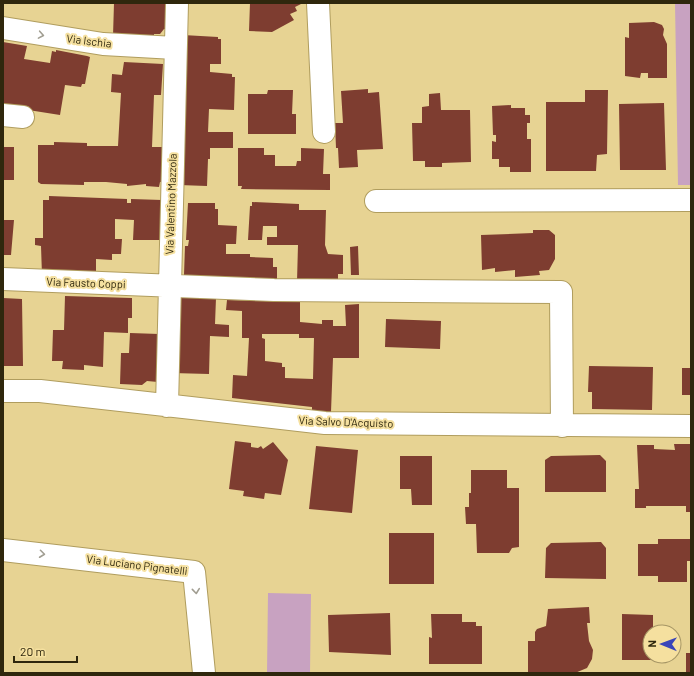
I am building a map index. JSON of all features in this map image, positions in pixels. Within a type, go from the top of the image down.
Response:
[{"type":"street","name":"Via Valentino Mazzola","points":[[167,406],[168,286],[177,3]]},
{"type":"street","points":[[318,3],[324,132]]},
{"type":"street","name":"Via Ischia","points":[[3,28],[102,44],[175,48]]},
{"type":"street","points":[[376,202],[691,200]]},
{"type":"street","name":"Via Fausto Coppi","points":[[3,279],[274,290],[561,292],[562,426]]},
{"type":"street","name":"Via Salvo D'Acquisto","points":[[3,391],[40,392],[325,423],[691,426]]},
{"type":"street","name":"Via Luciano Pignatelli","points":[[3,550],[194,572],[204,673]]},
{"type":"shaded area","points":[[675,3],[691,3],[691,185],[678,185]]},
{"type":"shaded area","points":[[268,593],[311,594],[310,673],[267,673]]},
{"type":"building","points":[[114,3],[173,3],[168,29],[164,29],[160,34],[154,34],[154,38],[113,36]]},
{"type":"building","points":[[250,3],[301,4],[295,7],[297,11],[290,14],[294,20],[272,32],[249,31]]},
{"type":"building","points":[[654,22],[662,25],[664,29],[663,35],[667,44],[667,78],[648,78],[648,73],[641,73],[640,78],[625,76],[625,37],[629,38],[629,23]]},
{"type":"building","points":[[183,35],[218,37],[218,39],[221,39],[221,64],[210,64],[210,72],[232,74],[232,77],[235,77],[234,110],[209,109],[208,132],[233,132],[233,148],[210,148],[207,186],[179,185]]},
{"type":"building","points":[[3,42],[27,46],[24,59],[50,63],[52,51],[56,52],[56,50],[90,57],[85,84],[82,84],[81,87],[65,85],[60,115],[3,106]]},
{"type":"building","points":[[124,62],[163,64],[161,95],[154,95],[152,147],[164,147],[163,182],[160,182],[159,187],[146,186],[146,184],[127,186],[127,184],[106,182],[84,182],[84,185],[41,184],[38,182],[38,145],[54,145],[54,142],[87,143],[87,146],[118,146],[121,93],[111,92],[112,74],[122,75]]},
{"type":"building","points":[[368,89],[368,93],[379,92],[383,149],[357,150],[358,167],[339,168],[338,148],[336,148],[335,123],[343,123],[341,91]]},
{"type":"building","points":[[268,90],[293,90],[292,114],[296,114],[296,134],[248,134],[248,94],[267,94]]},
{"type":"building","points":[[585,90],[608,90],[607,154],[597,155],[596,171],[546,171],[546,102],[585,102]]},
{"type":"building","points":[[440,93],[441,110],[470,110],[471,162],[442,163],[442,167],[425,167],[425,161],[413,161],[412,123],[422,123],[422,107],[429,106],[429,94]]},
{"type":"building","points":[[664,103],[666,170],[620,170],[619,104]]},
{"type":"building","points":[[511,105],[511,108],[525,108],[525,115],[530,115],[530,123],[527,123],[527,139],[531,139],[531,172],[510,172],[510,167],[499,167],[499,159],[492,159],[492,141],[496,142],[496,135],[493,135],[492,106]]},
{"type":"building","points":[[3,144],[4,147],[14,147],[14,180],[3,180]]},
{"type":"building","points":[[238,148],[264,148],[264,155],[275,155],[275,166],[296,166],[297,161],[301,161],[301,148],[324,149],[323,174],[330,174],[330,190],[241,189],[242,186],[238,186]]},
{"type":"building","points":[[49,196],[127,199],[127,203],[131,203],[131,199],[162,200],[164,240],[133,240],[134,220],[115,219],[115,239],[122,239],[121,254],[112,254],[112,260],[96,259],[96,276],[42,275],[41,246],[35,245],[35,238],[43,238],[43,200],[49,200]]},
{"type":"building","points":[[252,202],[299,204],[299,210],[326,210],[325,245],[328,254],[343,255],[343,274],[338,274],[338,287],[297,282],[298,245],[267,245],[267,237],[277,237],[277,226],[263,226],[262,240],[248,240],[250,206],[252,206]]},
{"type":"building","points":[[188,203],[215,203],[215,209],[218,209],[218,225],[237,226],[236,244],[226,244],[226,254],[250,254],[250,257],[273,258],[273,267],[277,267],[277,283],[187,280],[187,275],[184,275],[185,246],[188,246],[189,240],[186,240]]},
{"type":"building","points":[[3,220],[14,220],[11,255],[3,255]]},
{"type":"building","points":[[533,230],[549,230],[555,235],[555,259],[549,270],[539,271],[540,275],[515,277],[515,270],[495,272],[495,268],[482,270],[481,235],[533,233]]},
{"type":"building","points":[[358,246],[359,275],[351,275],[350,247]]},
{"type":"building","points":[[65,296],[132,298],[132,318],[128,318],[128,333],[104,332],[103,367],[84,365],[84,370],[62,369],[63,361],[52,361],[53,330],[64,330]]},
{"type":"building","points":[[176,296],[216,298],[215,324],[229,325],[229,337],[210,336],[209,374],[172,373]]},
{"type":"building","points":[[3,298],[22,299],[23,366],[3,366]]},
{"type":"building","points":[[227,300],[300,302],[300,322],[322,324],[322,320],[333,320],[333,326],[346,326],[345,305],[359,304],[359,358],[333,358],[331,412],[312,411],[312,407],[232,398],[233,375],[247,376],[249,338],[242,338],[242,311],[226,310]],"holes":[[[262,334],[299,334],[299,338],[314,338],[313,379],[285,378],[285,367],[282,367],[282,363],[265,361],[265,339],[262,338]]]},
{"type":"building","points":[[386,319],[441,321],[440,349],[385,347]]},
{"type":"building","points":[[130,333],[159,334],[158,382],[147,381],[142,385],[120,384],[121,353],[129,353]]},
{"type":"building","points":[[589,366],[653,367],[652,410],[592,409],[592,392],[588,392]]},
{"type":"building","points":[[682,368],[691,368],[691,395],[682,395]]},
{"type":"building","points":[[235,441],[251,443],[251,447],[258,448],[261,446],[263,449],[273,442],[288,460],[281,495],[265,493],[264,499],[243,496],[244,491],[229,489]]},
{"type":"building","points":[[674,444],[691,444],[691,512],[686,512],[686,506],[646,506],[646,508],[635,508],[635,489],[639,489],[637,445],[654,445],[654,449],[675,450]]},
{"type":"building","points":[[316,446],[358,450],[352,513],[309,509]]},
{"type":"building","points":[[600,455],[606,461],[606,492],[545,492],[545,460],[551,456]]},
{"type":"building","points":[[400,456],[432,456],[432,505],[412,505],[411,489],[400,489]]},
{"type":"building","points":[[471,470],[507,470],[507,488],[519,488],[519,547],[512,548],[509,553],[477,553],[476,524],[466,524],[465,507],[469,507],[469,493],[471,493]]},
{"type":"building","points":[[389,533],[434,533],[434,584],[389,584]]},
{"type":"building","points":[[658,539],[690,539],[690,561],[687,561],[687,582],[658,582],[658,576],[638,576],[638,544],[658,544]]},
{"type":"building","points":[[601,542],[606,548],[606,579],[545,578],[546,548],[551,543]]},
{"type":"building","points":[[589,607],[590,623],[587,623],[589,641],[593,650],[592,659],[587,668],[575,673],[528,673],[528,641],[535,641],[535,632],[537,629],[546,626],[548,609]]},
{"type":"building","points":[[390,613],[391,655],[329,652],[328,615]]},
{"type":"building","points":[[431,614],[462,614],[462,622],[476,622],[476,626],[482,626],[482,664],[429,664],[429,637],[432,638]]},
{"type":"building","points":[[622,614],[653,615],[653,624],[642,624],[642,660],[622,660]]},
{"type":"building","points":[[686,653],[691,653],[691,673],[686,673]]}]
